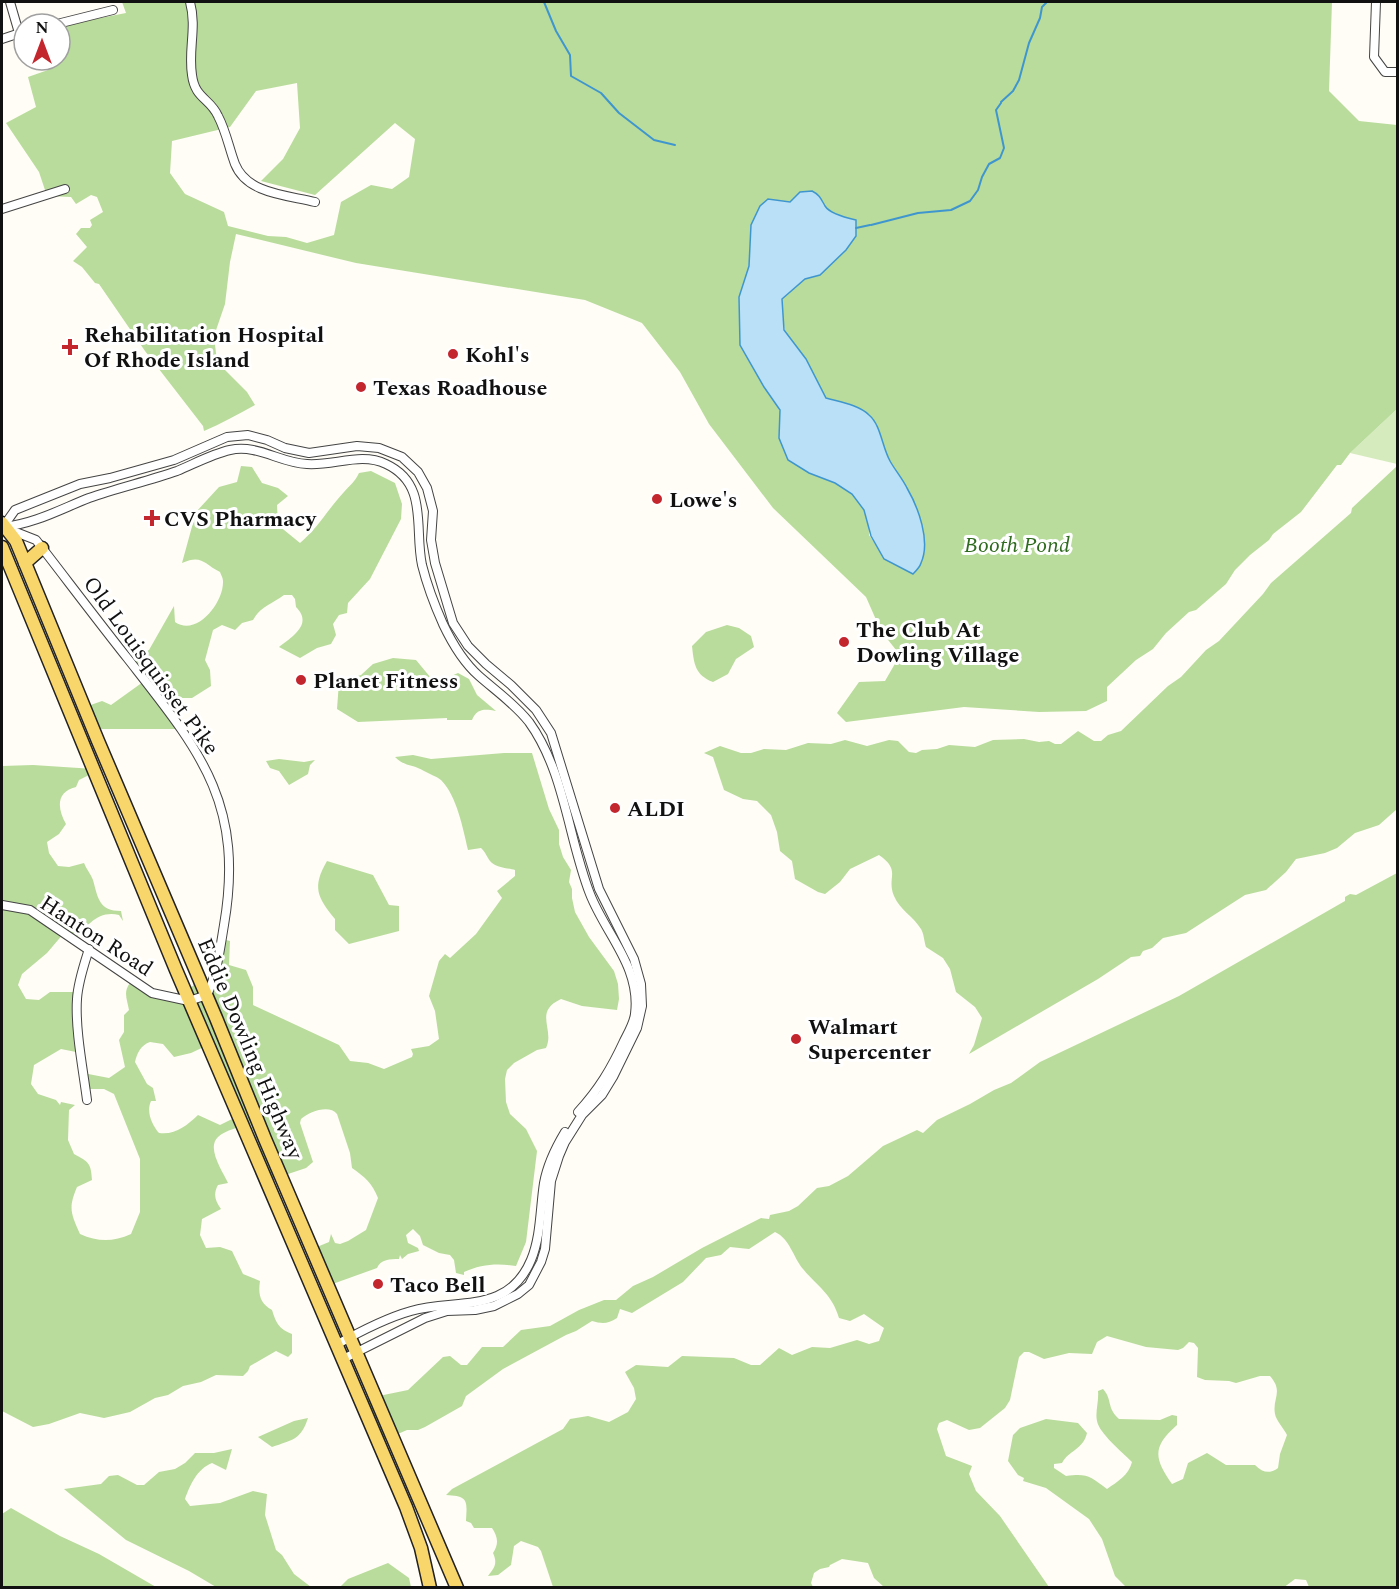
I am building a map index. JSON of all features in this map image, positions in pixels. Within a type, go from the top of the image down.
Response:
[{"type":"main road","name":"Eddie Dowling Highway","points":[[2,525],[2,546],[51,672],[411,1521],[430,1587]]},
{"type":"main road","name":"Eddie Dowling Highway","points":[[2,525],[16,541],[26,563],[102,751],[207,995],[265,1139],[457,1587]]},
{"type":"main road","points":[[26,563],[42,548]]},
{"type":"street","points":[[190,2],[194,17],[191,73],[195,91],[218,113],[236,165],[246,180],[260,189],[315,202]]},
{"type":"street","points":[[1376,2],[1374,57],[1385,72],[1398,72]]},
{"type":"street","points":[[72,20],[113,10]]},
{"type":"street","points":[[2,209],[65,189]]},
{"type":"street","points":[[2,525],[15,510],[80,484],[174,460],[227,437],[248,435],[285,448],[309,453],[357,446],[380,448],[402,457],[418,472],[428,488],[432,511],[433,551],[453,623],[468,646],[536,710],[551,733],[598,889],[634,959],[641,984],[642,1006],[637,1028],[613,1077],[602,1095],[582,1115],[559,1156],[551,1181],[545,1249],[529,1285],[518,1294],[494,1306],[475,1310],[447,1311],[425,1318],[343,1359]]},
{"type":"street","points":[[2,525],[24,525],[90,498],[177,471],[229,450],[248,448],[304,464],[373,459],[400,472],[411,486],[420,512],[418,540],[423,568],[444,626],[458,652],[476,674],[504,696],[528,720],[542,742],[560,790],[590,893],[606,926],[628,962],[635,985],[635,1017],[609,1073],[558,1142],[544,1181],[536,1247],[523,1275],[511,1287],[491,1300],[437,1305],[409,1311],[351,1336],[336,1345]]},
{"type":"street","name":"Old Louisquisset Pike","points":[[2,525],[36,540],[183,730],[207,768],[226,826],[230,866],[222,939],[214,981],[207,995]]},
{"type":"street","name":"Hanton Road","points":[[2,905],[30,910],[152,993],[189,1001]]},
{"type":"street","points":[[87,1100],[77,1022],[77,998],[82,970],[89,949]]},
{"type":"street","points":[[189,1001],[207,995]]},
{"type":"street","points":[[420,1308],[425,1318]]},
{"type":"green space","points":[[122,2],[1332,2],[1329,91],[1359,121],[1397,125],[1397,409],[1350,453],[1341,465],[1337,465],[1301,512],[1250,555],[1235,570],[1226,584],[1196,610],[1189,612],[1166,633],[1153,649],[1136,660],[1107,687],[1107,701],[1086,711],[1039,712],[964,707],[846,722],[837,713],[859,682],[885,681],[900,655],[881,631],[866,597],[773,508],[709,424],[680,372],[642,323],[585,300],[356,263],[236,234],[225,304],[214,336],[217,362],[247,392],[255,405],[204,431],[203,426],[145,351],[99,284],[95,283],[82,267],[73,261],[87,247],[76,234],[81,228],[90,228],[92,225],[90,220],[103,212],[97,197],[91,195],[76,204],[71,197],[47,196],[39,172],[6,123],[36,107],[28,77],[42,72],[72,72],[72,24],[126,13]],"holes":[[[297,83],[300,128],[283,159],[261,181],[315,195],[395,123],[415,139],[409,177],[392,189],[371,185],[341,202],[334,235],[307,243],[228,226],[224,212],[185,194],[170,173],[172,141],[230,127],[256,91]],[[812,191],[831,211],[856,220],[856,236],[846,250],[820,275],[805,279],[782,299],[784,328],[796,365],[802,377],[820,400],[834,402],[858,421],[872,426],[876,432],[900,489],[890,507],[899,535],[888,550],[878,548],[869,535],[868,505],[863,497],[821,474],[805,471],[799,460],[793,458],[789,451],[782,416],[764,379],[753,365],[739,332],[739,297],[749,266],[751,225],[760,206],[768,199],[790,202],[800,192]]]},
{"type":"green space","points":[[1397,409],[1397,464],[1350,453]]},
{"type":"green space","points":[[241,466],[252,467],[262,483],[278,488],[288,496],[277,505],[278,525],[300,543],[318,525],[359,473],[371,471],[395,483],[402,504],[401,519],[370,579],[348,603],[347,613],[339,615],[333,624],[336,635],[331,644],[317,648],[300,658],[279,647],[302,624],[301,613],[296,607],[295,599],[292,595],[284,595],[263,608],[253,620],[242,623],[235,630],[222,625],[213,630],[205,660],[210,670],[211,686],[192,698],[181,698],[167,711],[179,729],[94,729],[85,707],[102,701],[111,705],[143,682],[130,660],[149,650],[174,606],[175,622],[183,625],[192,625],[200,621],[214,607],[222,589],[223,581],[220,572],[199,560],[194,559],[182,563],[196,512],[219,487],[237,482]]},
{"type":"green space","points":[[1397,466],[1397,809],[1379,825],[1355,833],[1337,848],[1296,859],[1286,872],[1266,890],[1245,895],[1186,933],[1163,938],[1152,948],[1143,951],[1140,956],[1131,957],[1098,979],[969,1054],[982,1018],[975,1007],[956,992],[950,969],[943,958],[926,947],[921,929],[897,901],[892,889],[890,865],[879,855],[850,869],[840,882],[825,894],[795,879],[792,861],[780,851],[771,815],[757,801],[743,799],[724,790],[713,757],[704,753],[720,746],[741,753],[751,753],[764,749],[786,750],[808,743],[831,744],[845,740],[867,746],[889,740],[898,741],[909,752],[916,753],[949,745],[975,747],[993,740],[1024,739],[1061,744],[1078,731],[1094,741],[1101,741],[1108,735],[1121,731],[1168,686],[1181,677],[1206,650],[1219,641],[1271,583],[1351,513],[1352,508]]},
{"type":"green space","points":[[727,625],[739,628],[751,636],[754,647],[736,659],[728,674],[713,682],[702,676],[696,668],[692,646],[706,632]]},
{"type":"green space","points":[[393,658],[416,660],[431,678],[442,680],[458,673],[469,679],[477,695],[496,711],[482,710],[476,713],[472,720],[447,720],[447,718],[358,722],[337,709],[339,682],[361,675],[373,664]]},
{"type":"green space","points":[[532,753],[549,809],[559,830],[559,844],[563,857],[571,870],[569,882],[575,912],[589,937],[614,971],[618,984],[617,1010],[582,1006],[561,999],[553,1004],[546,1015],[548,1041],[546,1048],[537,1050],[514,1063],[507,1070],[506,1102],[510,1114],[526,1129],[537,1151],[526,1242],[516,1266],[490,1265],[470,1269],[464,1272],[464,1275],[456,1273],[454,1260],[450,1255],[439,1253],[423,1245],[420,1236],[413,1229],[406,1235],[408,1243],[418,1248],[419,1251],[408,1254],[402,1259],[400,1255],[399,1259],[386,1260],[377,1268],[327,1286],[312,1249],[329,1242],[331,1234],[335,1243],[340,1244],[366,1230],[378,1198],[376,1193],[368,1181],[352,1168],[350,1153],[337,1114],[333,1111],[319,1110],[301,1119],[300,1123],[313,1162],[306,1168],[273,1179],[250,1123],[225,1132],[215,1142],[217,1160],[228,1183],[218,1185],[215,1197],[221,1209],[202,1219],[200,1235],[206,1248],[220,1247],[232,1251],[243,1274],[260,1281],[259,1290],[262,1301],[272,1310],[281,1328],[292,1334],[292,1353],[288,1357],[276,1351],[250,1366],[243,1376],[216,1375],[155,1398],[130,1412],[104,1418],[80,1413],[33,1427],[2,1411],[2,766],[33,765],[94,769],[93,773],[79,780],[76,787],[69,789],[62,797],[60,807],[66,824],[59,834],[47,842],[49,853],[58,866],[69,867],[84,863],[101,902],[108,909],[121,911],[123,921],[119,915],[105,915],[94,920],[74,940],[64,933],[47,953],[22,974],[18,985],[26,999],[39,1000],[50,992],[77,992],[81,1053],[61,1049],[34,1065],[31,1084],[38,1094],[56,1100],[60,1105],[61,1102],[75,1105],[69,1110],[68,1140],[74,1154],[88,1164],[92,1180],[77,1187],[72,1200],[73,1216],[80,1234],[106,1240],[131,1234],[140,1212],[140,1159],[114,1094],[104,1089],[86,1089],[83,1073],[109,1078],[125,1067],[119,1040],[124,1032],[124,1015],[129,1010],[126,993],[130,983],[150,994],[187,1002],[186,989],[193,986],[195,971],[213,999],[215,963],[222,939],[230,941],[229,965],[246,970],[253,987],[253,1005],[339,1045],[350,1061],[368,1063],[384,1069],[412,1057],[411,1049],[429,1046],[439,1039],[435,1011],[429,996],[439,961],[445,954],[450,958],[476,934],[502,898],[497,891],[515,876],[515,870],[492,863],[481,848],[468,850],[459,813],[447,787],[437,777],[395,757],[413,755],[431,759]],"holes":[[[147,1043],[163,1044],[174,1057],[191,1053],[208,1045],[238,1116],[220,1125],[198,1115],[176,1131],[159,1133],[149,1114],[151,1101],[156,1101],[153,1088],[147,1084],[135,1062],[140,1050]]]},
{"type":"green space","points":[[279,759],[304,762],[315,760],[310,765],[308,774],[289,785],[279,771],[270,768],[266,761]]},
{"type":"green space","points":[[327,861],[373,875],[389,905],[399,906],[399,931],[349,944],[335,930],[335,919],[324,904],[319,891],[319,878]]},
{"type":"green space","points":[[1397,873],[1397,1587],[1309,1587],[1306,1580],[1295,1579],[1283,1588],[1126,1587],[1115,1576],[1102,1539],[1089,1519],[1046,1488],[1023,1481],[1024,1478],[1018,1475],[1008,1461],[1013,1435],[1020,1428],[1046,1419],[1078,1423],[1087,1433],[1085,1439],[1062,1463],[1054,1464],[1054,1468],[1066,1476],[1088,1476],[1107,1489],[1119,1481],[1132,1462],[1111,1442],[1099,1426],[1098,1391],[1103,1389],[1112,1411],[1119,1419],[1160,1420],[1172,1415],[1177,1416],[1177,1425],[1163,1440],[1158,1453],[1162,1467],[1172,1484],[1183,1479],[1188,1463],[1207,1453],[1226,1465],[1255,1465],[1261,1470],[1272,1471],[1278,1468],[1287,1435],[1276,1416],[1274,1408],[1277,1391],[1270,1376],[1260,1376],[1236,1383],[1205,1380],[1197,1377],[1198,1348],[1194,1343],[1189,1342],[1178,1350],[1146,1347],[1107,1336],[1097,1342],[1092,1354],[1069,1353],[1044,1359],[1024,1352],[1019,1357],[1010,1400],[1005,1408],[980,1428],[969,1430],[947,1420],[939,1423],[937,1429],[946,1456],[972,1466],[969,1474],[976,1491],[1000,1516],[1049,1587],[884,1587],[874,1578],[868,1563],[842,1559],[814,1573],[811,1583],[813,1587],[553,1587],[541,1551],[538,1547],[521,1541],[514,1546],[511,1565],[498,1575],[488,1576],[495,1563],[493,1553],[497,1537],[494,1531],[492,1528],[474,1528],[466,1521],[467,1509],[463,1498],[446,1495],[452,1489],[563,1429],[570,1419],[588,1416],[609,1422],[628,1412],[636,1399],[634,1388],[625,1372],[636,1365],[668,1367],[682,1356],[734,1358],[751,1365],[760,1365],[779,1348],[792,1355],[812,1347],[830,1348],[857,1340],[869,1344],[879,1341],[884,1328],[864,1314],[850,1321],[839,1318],[833,1303],[803,1269],[784,1239],[775,1232],[749,1249],[730,1247],[721,1255],[706,1258],[683,1282],[632,1313],[620,1309],[617,1318],[611,1321],[602,1323],[592,1321],[503,1369],[466,1396],[462,1406],[425,1427],[418,1430],[407,1430],[377,1443],[359,1400],[408,1390],[443,1357],[450,1356],[461,1365],[467,1365],[482,1347],[503,1347],[521,1330],[550,1326],[579,1310],[604,1300],[616,1300],[633,1286],[702,1248],[761,1218],[769,1219],[770,1215],[789,1211],[798,1206],[817,1188],[829,1186],[848,1176],[883,1146],[917,1130],[923,1133],[937,1120],[1011,1083],[1040,1062],[1179,996],[1345,901],[1345,897],[1350,894],[1356,895]]},
{"type":"green space","points":[[308,1418],[299,1435],[285,1443],[272,1447],[258,1437],[294,1421]]},
{"type":"green space","points":[[232,1449],[226,1470],[212,1463],[202,1469],[189,1488],[185,1499],[190,1506],[220,1503],[253,1491],[267,1494],[265,1515],[276,1550],[294,1574],[311,1587],[216,1587],[126,1540],[64,1489],[101,1484],[109,1476],[118,1475],[137,1485],[144,1485],[159,1472],[175,1469],[185,1463],[195,1453],[214,1453]]},
{"type":"green space","points":[[11,1508],[156,1587],[2,1587],[2,1514]]},
{"type":"green space","points":[[388,1563],[409,1578],[411,1587],[340,1587],[348,1579]]},
{"type":"water","name":"Booth Pond","points":[[812,191],[831,211],[856,220],[856,236],[846,250],[820,275],[805,279],[782,299],[784,330],[806,359],[826,398],[860,409],[876,424],[887,455],[905,484],[922,524],[924,554],[920,566],[913,574],[884,559],[871,536],[864,510],[852,494],[788,460],[779,438],[780,410],[740,345],[739,297],[749,266],[751,225],[760,206],[768,199],[790,202],[800,192]]},
{"type":"waterway","points":[[544,2],[556,31],[570,55],[571,76],[601,93],[619,113],[654,140],[675,145]]},
{"type":"waterway","points":[[1001,102],[1013,91],[1019,80],[1029,43],[1040,18],[1042,7],[1047,2]]},
{"type":"waterway","points":[[871,225],[918,213],[951,210],[970,201],[978,190],[989,164],[1000,158],[1004,148],[996,110],[1001,103]]},
{"type":"waterway","points":[[856,228],[870,225]]},
{"type":"place","name":"Rehabilitation Hospital Of Rhode Island","points":[[70,347]]},
{"type":"place","name":"Kohl's","points":[[453,354]]},
{"type":"place","name":"Texas Roadhouse","points":[[361,387]]},
{"type":"place","name":"Lowe's","points":[[657,499]]},
{"type":"place","name":"CVS Pharmacy","points":[[152,518]]},
{"type":"place","name":"The Club At Dowling Village","points":[[844,642]]},
{"type":"place","name":"Planet Fitness","points":[[301,680]]},
{"type":"place","name":"ALDI","points":[[615,808]]},
{"type":"place","name":"Walmart Supercenter","points":[[796,1039]]},
{"type":"place","name":"Taco Bell","points":[[378,1284]]}]
